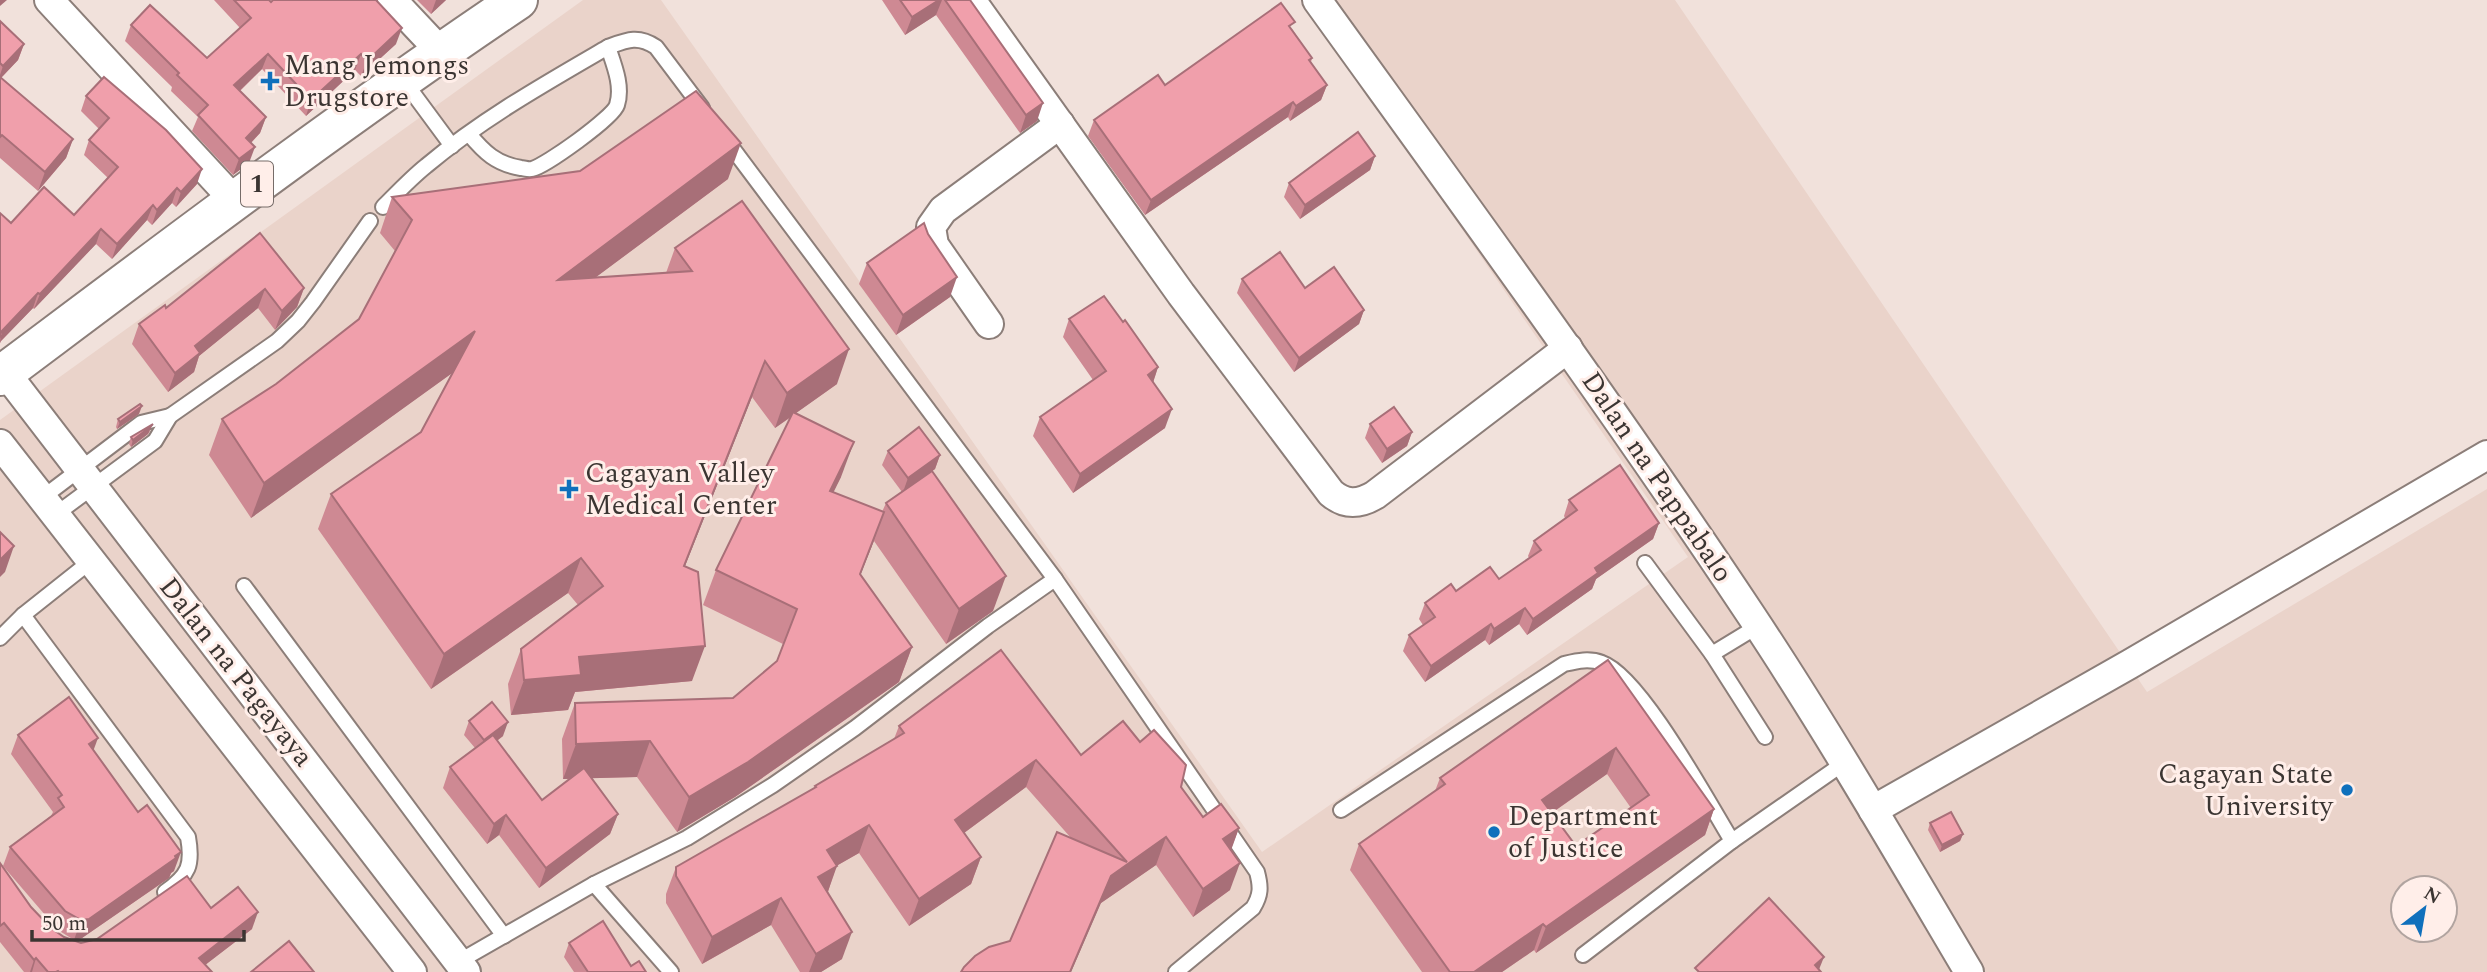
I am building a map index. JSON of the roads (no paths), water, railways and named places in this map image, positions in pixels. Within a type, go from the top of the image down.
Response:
[{"type":"highway","name":"1","points":[[3,374],[234,200],[441,52],[519,0]]},
{"type":"street","points":[[49,0],[234,200]]},
{"type":"street","points":[[392,0],[441,52]]},
{"type":"street","points":[[971,0],[1181,294],[1339,500],[1352,503],[1365,501],[1375,495],[1568,348]]},
{"type":"street","name":"Dalan na Pappabalo","points":[[1317,0],[1568,348],[1758,626],[1873,810],[1969,972]]},
{"type":"street","points":[[989,324],[934,245],[931,227],[943,209],[1060,124]]},
{"type":"street","name":"Dalan na Pagayaya","points":[[3,374],[87,478],[462,967]]},
{"type":"street","name":"Dalan na Pagayaya","points":[[0,444],[412,972]]},
{"type":"street","points":[[1873,810],[2487,456]]},
{"type":"lane","points":[[383,207],[425,167],[452,146],[538,88],[608,47],[634,38],[646,40],[656,47],[1055,579],[1257,872],[1261,890],[1253,908],[1176,972]]},
{"type":"lane","points":[[468,134],[489,157],[509,166],[532,169],[582,139],[608,118],[617,106],[618,80],[608,47]]},
{"type":"lane","points":[[403,79],[452,146]]},
{"type":"lane","points":[[49,507],[87,478],[141,423],[170,416],[277,341],[298,321],[370,222]]},
{"type":"lane","points":[[49,507],[87,478],[155,441],[170,416]]},
{"type":"lane","points":[[0,638],[23,615],[91,561]]},
{"type":"lane","points":[[1645,563],[1712,654],[1765,737]]},
{"type":"lane","points":[[462,967],[504,936],[594,884],[687,838],[773,785],[855,728],[988,626],[1055,579]]},
{"type":"lane","points":[[244,586],[504,936]]},
{"type":"lane","points":[[23,615],[188,837],[191,858],[187,870],[180,882],[149,904]]},
{"type":"lane","points":[[1712,654],[1758,626]]},
{"type":"lane","points":[[1341,810],[1564,664],[1585,660],[1603,663],[1625,678],[1654,714],[1732,841]]},
{"type":"lane","points":[[1583,955],[1732,841],[1844,763]]},
{"type":"lane","points":[[594,884],[671,972]]},
{"type":"place","name":"Mang Jemongs Drugstore","points":[[270,81]]},
{"type":"place","name":"Cagayan Valley Medical Center","points":[[569,489]]},
{"type":"place","name":"Cagayan State University","points":[[2347,790]]},
{"type":"place","name":"Department of Justice","points":[[1494,832]]}]
